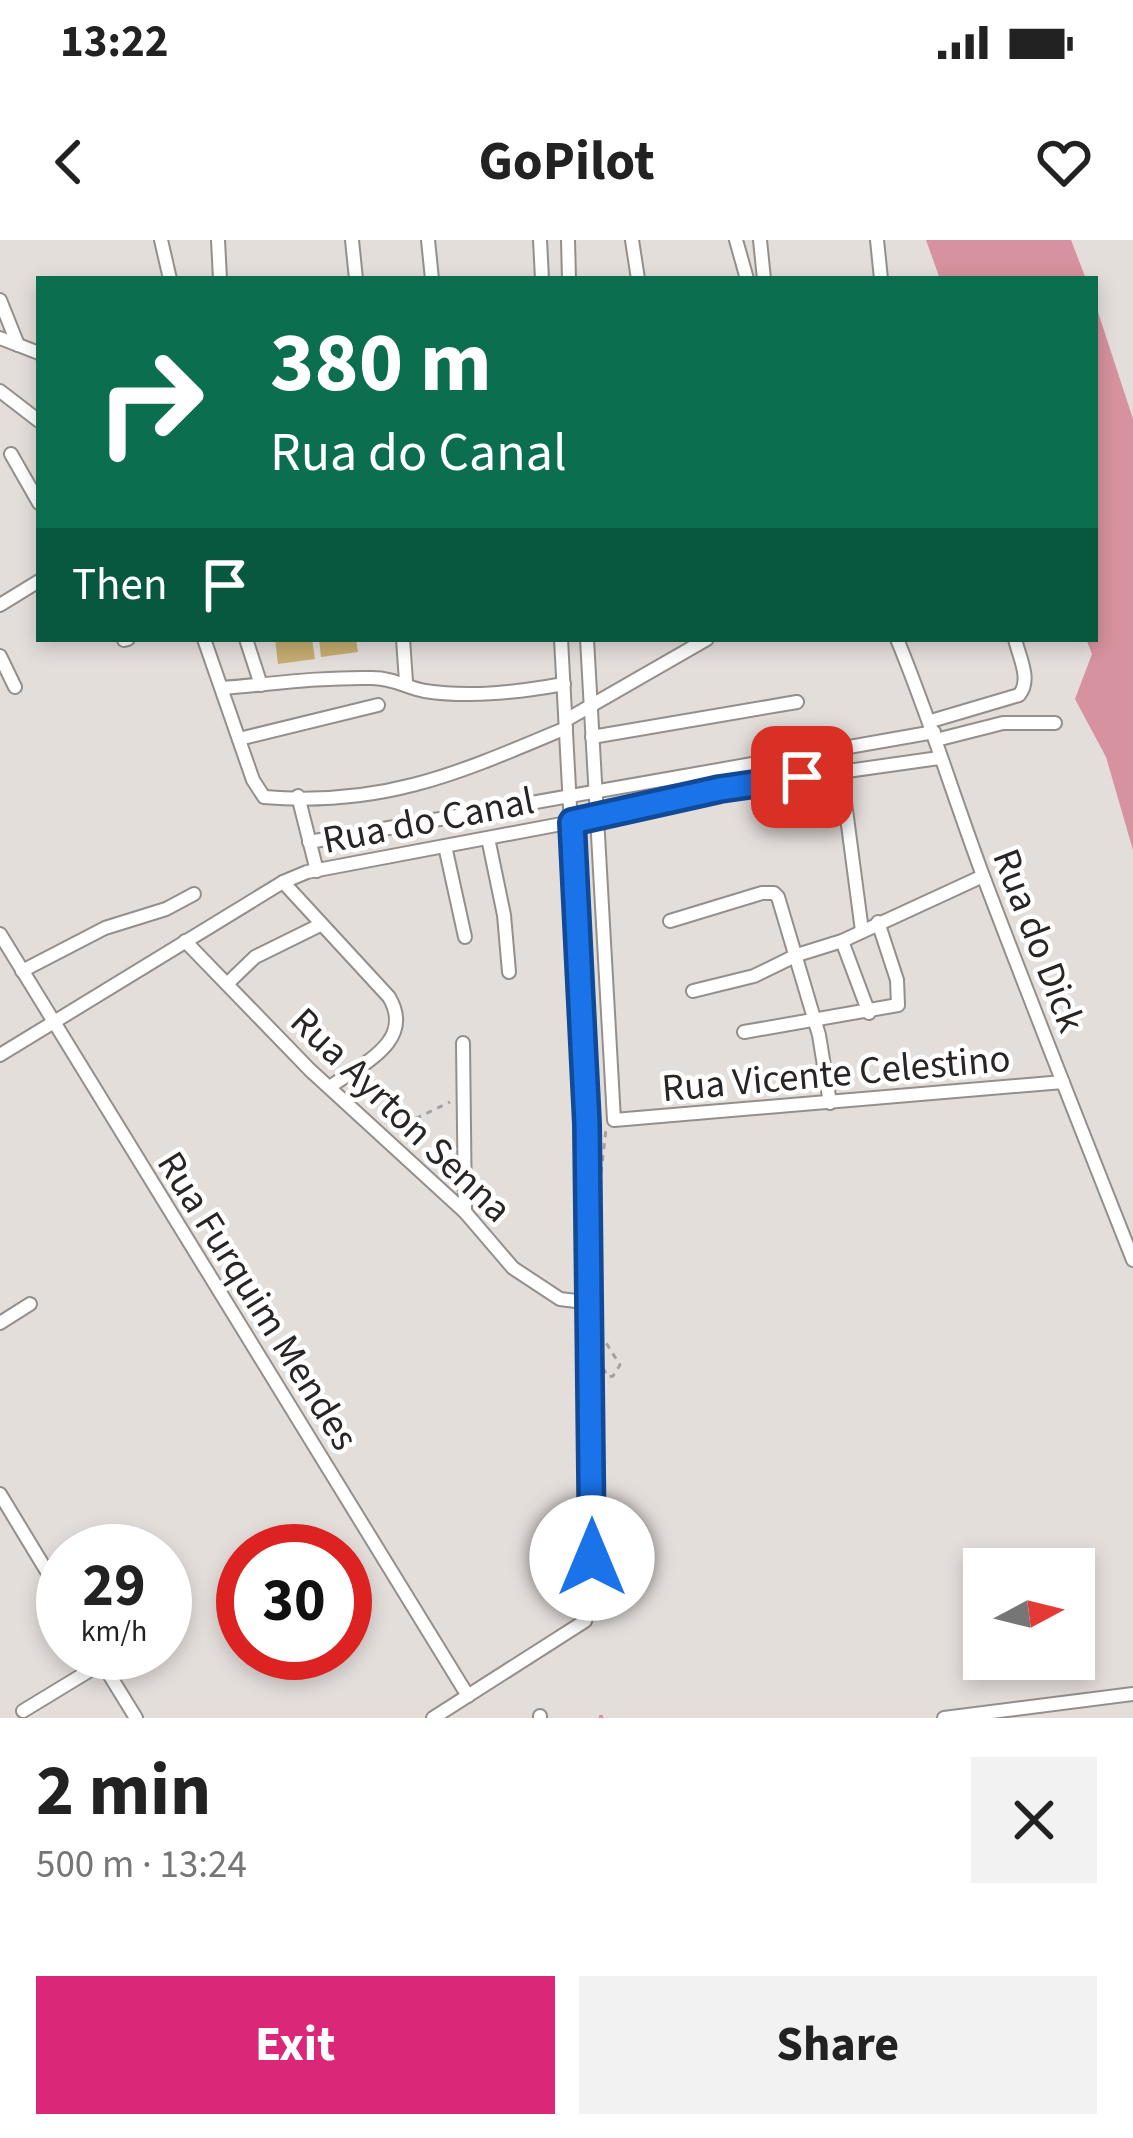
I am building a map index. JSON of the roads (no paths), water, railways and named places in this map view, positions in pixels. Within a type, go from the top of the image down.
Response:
[{"type":"street","points":[[161,240],[169,276]]},
{"type":"street","points":[[218,240],[220,276]]},
{"type":"street","points":[[352,240],[356,276]]},
{"type":"street","points":[[428,240],[432,276]]},
{"type":"street","points":[[540,240],[542,276]]},
{"type":"street","points":[[568,240],[569,276]]},
{"type":"street","points":[[632,240],[638,276]]},
{"type":"street","points":[[736,240],[746,276]]},
{"type":"street","points":[[760,240],[764,276]]},
{"type":"street","points":[[877,240],[881,276]]},
{"type":"street","points":[[0,299],[18,345]]},
{"type":"street","points":[[0,338],[36,352]]},
{"type":"street","points":[[0,392],[36,419]]},
{"type":"street","points":[[11,454],[36,498]]},
{"type":"street","points":[[0,605],[36,583]]},
{"type":"street","points":[[205,642],[257,790],[264,797],[405,790],[461,772],[566,724],[690,645]]},
{"type":"street","points":[[247,642],[261,685]]},
{"type":"street","points":[[403,642],[406,682]]},
{"type":"street","points":[[433,1718],[585,1622],[592,1601],[587,1124],[561,642]]},
{"type":"street","points":[[587,642],[615,1121]]},
{"type":"street","name":"Rua do Dick","points":[[898,642],[983,876],[1133,1260]]},
{"type":"street","points":[[934,731],[1019,695],[1025,676],[1016,642]]},
{"type":"street","points":[[0,656],[15,687]]},
{"type":"street","points":[[222,688],[359,678],[406,682],[418,690],[444,692],[512,693],[564,684]]},
{"type":"street","points":[[592,737],[796,703]]},
{"type":"street","points":[[239,740],[378,705]]},
{"type":"street","points":[[309,842],[934,731],[1054,723]]},
{"type":"street","name":"Rua do Canal","points":[[0,1055],[283,882],[317,871],[720,789],[939,758]]},
{"type":"street","points":[[841,772],[862,931]]},
{"type":"street","points":[[298,796],[317,871]]},
{"type":"street","points":[[488,838],[508,972]]},
{"type":"street","points":[[445,846],[465,937]]},
{"type":"street","points":[[693,991],[754,976],[983,876]]},
{"type":"street","points":[[283,882],[389,997],[399,1014],[396,1033],[332,1086]]},
{"type":"street","points":[[670,921],[774,893],[814,1020],[830,1102]]},
{"type":"street","points":[[22,971],[105,928],[166,909],[194,894]]},
{"type":"street","points":[[744,1032],[891,1008],[900,1001],[878,922]]},
{"type":"street","points":[[227,984],[255,957],[320,925]]},
{"type":"street","name":"Rua Furquim Mendes","points":[[0,934],[468,1696]]},
{"type":"street","name":"Rua Ayrton Senna","points":[[185,941],[310,1070],[465,1212],[528,1281],[560,1299],[592,1303]]},
{"type":"street","points":[[842,941],[869,1012]]},
{"type":"street","points":[[464,1043],[465,1212]]},
{"type":"street","name":"Rua Vicente Celestino","points":[[587,1124],[1063,1082]]},
{"type":"street","points":[[0,1323],[30,1304]]},
{"type":"street","points":[[0,1494],[36,1553]]},
{"type":"street","points":[[23,1711],[67,1680]]},
{"type":"street","points":[[113,1680],[136,1718]]},
{"type":"street","points":[[944,1718],[1133,1694]]},
{"type":"street","points":[[1057,1703],[1059,1718]]}]
